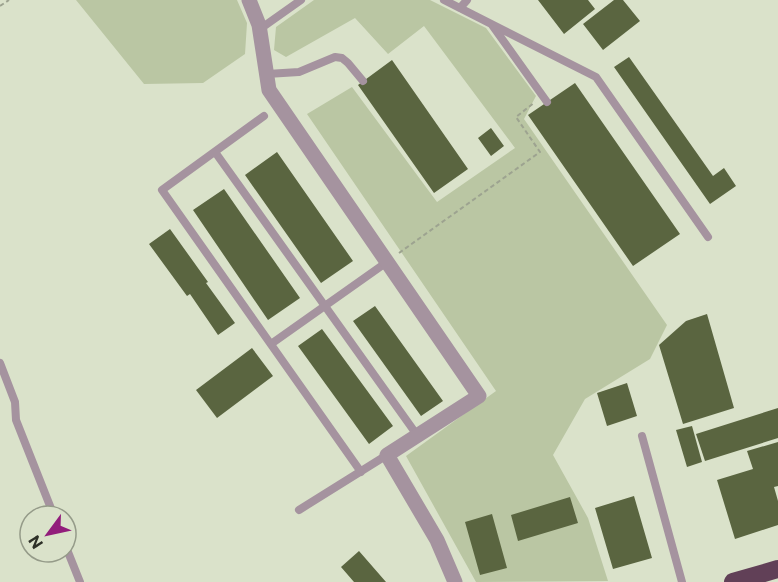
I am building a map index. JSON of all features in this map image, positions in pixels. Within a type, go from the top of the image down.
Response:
[{"type":"highway","points":[[733,582],[778,569]]},
{"type":"street","points":[[249,0],[260,29],[269,90],[479,396],[387,455],[437,540],[455,582]]},
{"type":"lane","points":[[260,29],[301,0]]},
{"type":"lane","points":[[444,0],[596,77],[708,237]]},
{"type":"lane","points":[[460,8],[467,0]]},
{"type":"lane","points":[[491,24],[545,99]]},
{"type":"lane","points":[[267,74],[299,72],[335,57],[342,58],[348,63],[363,81]]},
{"type":"lane","points":[[264,116],[162,190],[361,471]]},
{"type":"lane","points":[[215,152],[417,435]]},
{"type":"lane","points":[[271,344],[387,262]]},
{"type":"lane","points":[[0,363],[15,402],[16,420],[49,504]]},
{"type":"lane","points":[[642,436],[682,582]]},
{"type":"lane","points":[[299,510],[387,455]]},
{"type":"lane","points":[[73,564],[80,582]]},
{"type":"path","points":[[0,6],[9,0]]},
{"type":"path","points":[[387,262],[540,152],[516,117],[545,99]]},
{"type":"green space","points":[[76,0],[237,0],[247,23],[245,54],[203,83],[144,84]]},
{"type":"green space","points":[[314,0],[430,0],[486,28],[536,96],[524,119],[667,325],[650,359],[585,399],[553,455],[588,518],[608,581],[476,582],[406,456],[496,391],[307,114],[352,87],[437,202],[515,148],[424,26],[388,54],[355,18],[286,57],[274,50],[276,27]]},
{"type":"building","points":[[538,0],[588,0],[595,9],[564,34]]},
{"type":"building","points":[[614,0],[623,0],[640,21],[603,50],[583,24]]},
{"type":"building","points":[[629,57],[713,176],[724,168],[736,186],[710,204],[614,67]]},
{"type":"building","points":[[392,60],[468,169],[434,193],[358,85]]},
{"type":"building","points":[[575,83],[680,234],[633,266],[528,115]]},
{"type":"building","points":[[491,128],[504,146],[491,156],[478,138]]},
{"type":"building","points":[[277,152],[353,261],[321,283],[245,175]]},
{"type":"building","points":[[224,189],[300,298],[268,320],[193,210]]},
{"type":"building","points":[[170,229],[235,323],[218,335],[190,294],[187,296],[149,244]]},
{"type":"building","points":[[375,306],[443,401],[421,416],[353,321]]},
{"type":"building","points":[[707,314],[734,408],[683,424],[659,345],[686,321]]},
{"type":"building","points":[[322,329],[393,426],[369,444],[298,346]]},
{"type":"building","points":[[252,348],[273,376],[217,418],[196,390]]},
{"type":"building","points":[[627,383],[637,416],[607,426],[597,393]]},
{"type":"building","points":[[778,408],[778,438],[705,461],[696,434]]},
{"type":"building","points":[[692,426],[702,462],[687,467],[676,430]]},
{"type":"building","points":[[778,442],[778,486],[774,487],[778,501],[778,525],[735,539],[717,480],[753,469],[747,451]]},
{"type":"building","points":[[634,496],[652,558],[613,569],[595,508]]},
{"type":"building","points":[[570,497],[578,523],[518,541],[511,515]]},
{"type":"building","points":[[492,514],[507,568],[480,575],[465,522]]},
{"type":"building","points":[[359,551],[386,582],[354,582],[341,567]]}]
